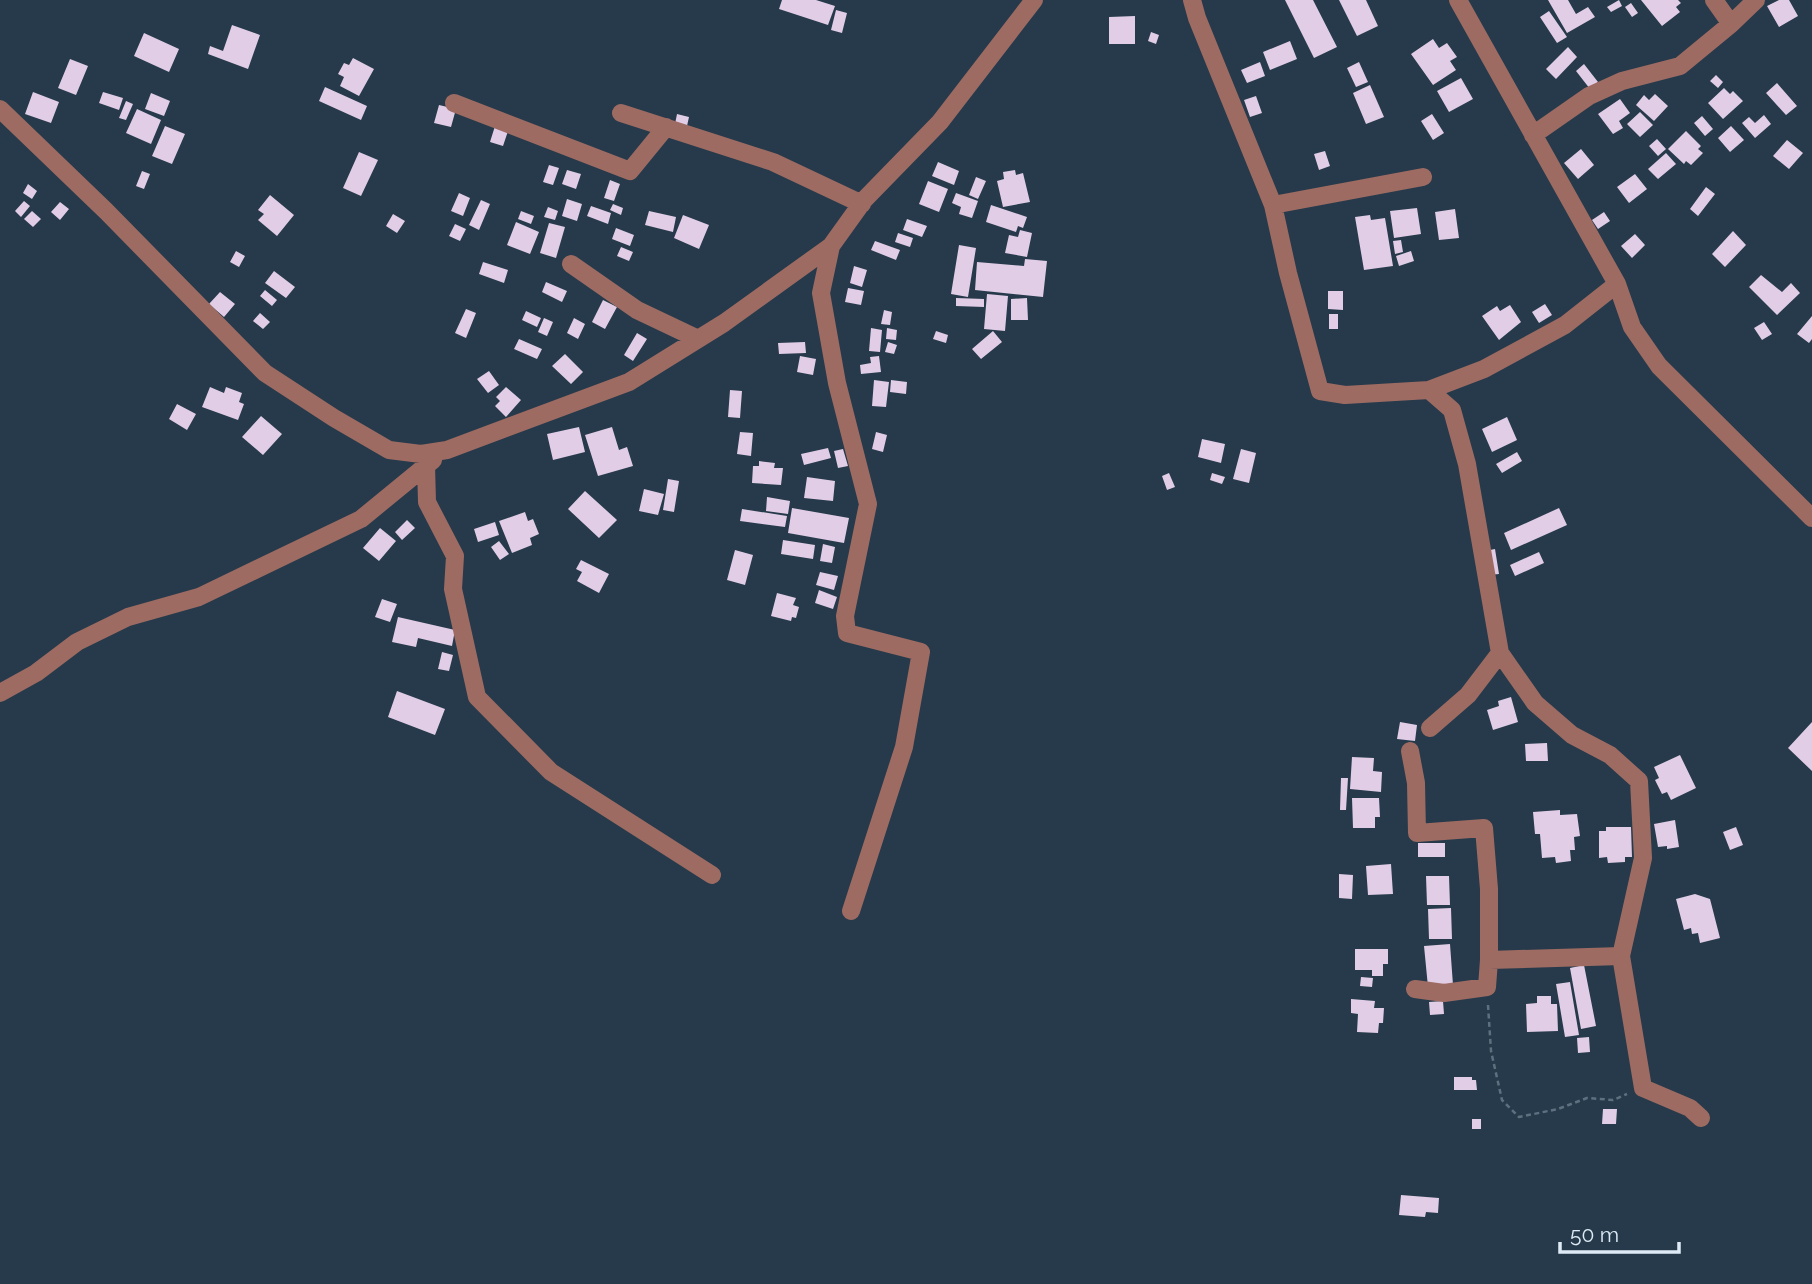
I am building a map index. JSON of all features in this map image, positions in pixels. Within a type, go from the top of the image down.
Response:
[{"type":"street","points":[[0,109],[106,211],[265,373],[389,450],[421,454],[447,450],[629,382],[698,339],[831,246],[862,204],[940,122],[1034,0]]},
{"type":"street","points":[[1192,0],[1273,205],[1288,273],[1320,391],[1345,395],[1429,390],[1485,369],[1565,325],[1617,284]]},
{"type":"street","points":[[1458,0],[1617,284],[1632,327],[1659,366],[1812,518]]},
{"type":"street","points":[[1714,0],[1731,24]]},
{"type":"street","points":[[1533,135],[1589,96],[1622,81],[1680,66],[1756,0]]},
{"type":"street","points":[[454,103],[631,172],[666,127]]},
{"type":"street","points":[[621,113],[773,162],[862,204]]},
{"type":"street","points":[[1273,205],[1423,177]]},
{"type":"street","points":[[831,246],[821,293],[837,383],[868,504],[845,616],[847,633],[921,652],[904,747],[851,911]]},
{"type":"street","points":[[571,264],[637,310],[698,339]]},
{"type":"street","points":[[1429,390],[1452,410],[1467,464],[1500,653],[1535,703],[1572,735],[1610,755],[1639,781],[1643,858],[1621,956],[1643,1088],[1690,1108],[1701,1118]]},
{"type":"street","points":[[0,693],[36,673],[77,642],[128,617],[199,597],[360,519],[447,450]]},
{"type":"street","points":[[426,465],[427,502],[455,556],[453,589],[477,696],[551,772],[712,875]]},
{"type":"street","points":[[1430,727],[1468,695],[1500,653]]},
{"type":"street","points":[[1410,751],[1416,783],[1417,833],[1484,828],[1489,889],[1487,987],[1444,993],[1415,989]]},
{"type":"street","points":[[1489,960],[1621,956]]},
{"type":"path","points":[[1487,987],[1491,1051],[1502,1100],[1520,1117],[1558,1109],[1587,1098],[1613,1100],[1643,1088]]},
{"type":"building","points":[[782,0],[816,0],[835,6],[828,25],[779,9]]},
{"type":"building","points":[[1285,0],[1313,0],[1337,47],[1314,58]]},
{"type":"building","points":[[1339,0],[1366,0],[1378,26],[1357,36]]},
{"type":"building","points":[[1548,0],[1568,0],[1576,14],[1588,7],[1595,17],[1567,33]]},
{"type":"building","points":[[1619,0],[1622,6],[1611,12],[1607,7]]},
{"type":"building","points":[[1641,0],[1678,0],[1681,3],[1676,7],[1680,12],[1662,26]]},
{"type":"building","points":[[1779,0],[1789,0],[1798,16],[1779,27],[1767,6]]},
{"type":"building","points":[[1631,3],[1638,13],[1632,17],[1625,7]]},
{"type":"building","points":[[836,10],[847,13],[842,33],[831,30]]},
{"type":"building","points":[[1549,11],[1567,37],[1557,43],[1540,17]]},
{"type":"building","points":[[1135,16],[1135,44],[1109,44],[1109,17]]},
{"type":"building","points":[[232,25],[260,35],[248,69],[208,54],[210,46],[223,51]]},
{"type":"building","points":[[1151,32],[1159,35],[1156,44],[1148,41]]},
{"type":"building","points":[[144,33],[179,49],[169,72],[134,56]]},
{"type":"building","points":[[1433,39],[1439,48],[1447,43],[1457,57],[1450,61],[1456,70],[1433,85],[1411,54]]},
{"type":"building","points":[[1290,41],[1297,59],[1270,70],[1263,52]]},
{"type":"building","points":[[1568,47],[1577,57],[1556,79],[1546,69]]},
{"type":"building","points":[[353,58],[374,69],[359,96],[340,86],[344,77],[338,74],[344,63],[349,65]]},
{"type":"building","points":[[70,59],[88,66],[76,95],[58,88]]},
{"type":"building","points":[[1260,62],[1265,76],[1247,83],[1241,70]]},
{"type":"building","points":[[1359,62],[1368,82],[1356,87],[1347,68]]},
{"type":"building","points":[[1584,64],[1598,82],[1590,89],[1576,71]]},
{"type":"building","points":[[1716,75],[1723,82],[1718,88],[1710,81]]},
{"type":"building","points":[[1461,78],[1473,99],[1449,112],[1437,91]]},
{"type":"building","points":[[1777,83],[1797,106],[1786,115],[1766,93]]},
{"type":"building","points":[[1370,85],[1384,117],[1366,124],[1353,93]]},
{"type":"building","points":[[325,87],[367,106],[361,120],[319,101]]},
{"type":"building","points":[[1724,88],[1730,94],[1733,91],[1743,101],[1723,119],[1708,103]]},
{"type":"building","points":[[33,92],[59,102],[51,123],[25,114]]},
{"type":"building","points":[[103,92],[123,98],[119,110],[99,103]]},
{"type":"building","points":[[151,93],[170,101],[164,116],[145,109]]},
{"type":"building","points":[[1655,94],[1668,106],[1654,121],[1636,105],[1644,95],[1649,100]]},
{"type":"building","points":[[1256,96],[1262,113],[1250,117],[1244,100]]},
{"type":"building","points":[[1620,99],[1630,113],[1619,121],[1623,128],[1613,134],[1598,114]]},
{"type":"building","points":[[126,101],[133,104],[126,120],[119,118]]},
{"type":"building","points":[[439,105],[456,109],[451,127],[434,123]]},
{"type":"building","points":[[137,109],[161,120],[151,144],[126,133]]},
{"type":"building","points":[[1640,112],[1653,125],[1640,137],[1627,124]]},
{"type":"building","points":[[677,114],[689,117],[687,126],[675,124]]},
{"type":"building","points":[[1432,114],[1444,133],[1433,140],[1421,121]]},
{"type":"building","points":[[1764,115],[1771,124],[1755,138],[1742,123],[1749,117],[1755,123]]},
{"type":"building","points":[[1702,116],[1713,129],[1705,136],[1694,123]]},
{"type":"building","points":[[165,126],[185,134],[172,164],[152,156]]},
{"type":"building","points":[[495,126],[508,131],[503,146],[490,142]]},
{"type":"building","points":[[1731,126],[1744,140],[1730,152],[1718,138]]},
{"type":"building","points":[[1686,131],[1701,146],[1698,149],[1703,153],[1691,165],[1686,161],[1684,164],[1668,149]]},
{"type":"building","points":[[1657,139],[1666,149],[1658,156],[1649,146]]},
{"type":"building","points":[[1787,140],[1803,153],[1789,169],[1773,156]]},
{"type":"building","points":[[1581,149],[1594,165],[1578,179],[1564,163]]},
{"type":"building","points":[[1325,151],[1330,166],[1319,170],[1314,154]]},
{"type":"building","points":[[359,152],[378,160],[361,196],[343,188]]},
{"type":"building","points":[[1666,153],[1676,164],[1658,179],[1648,169]]},
{"type":"building","points":[[938,162],[959,171],[954,185],[932,176]]},
{"type":"building","points":[[549,165],[559,168],[553,185],[543,182]]},
{"type":"building","points":[[567,170],[581,174],[576,189],[562,184]]},
{"type":"building","points":[[1015,170],[1016,175],[1023,173],[1030,202],[1003,207],[997,181],[1004,179],[1003,172]]},
{"type":"building","points":[[142,171],[150,174],[144,189],[136,186]]},
{"type":"building","points":[[1635,174],[1647,189],[1629,203],[1617,187]]},
{"type":"building","points":[[976,177],[986,181],[978,199],[969,195]]},
{"type":"building","points":[[610,180],[620,184],[614,201],[604,198]]},
{"type":"building","points":[[928,181],[948,189],[939,212],[919,204]]},
{"type":"building","points":[[28,184],[37,191],[32,199],[23,193]]},
{"type":"building","points":[[1706,187],[1715,194],[1698,216],[1690,209]]},
{"type":"building","points":[[459,193],[470,198],[463,216],[451,211]]},
{"type":"building","points":[[956,193],[978,201],[972,218],[959,214],[961,207],[952,203]]},
{"type":"building","points":[[270,195],[294,215],[277,236],[258,220],[264,214],[258,210]]},
{"type":"building","points":[[567,199],[582,204],[577,221],[562,216]]},
{"type":"building","points":[[481,200],[490,204],[479,230],[469,225]]},
{"type":"building","points":[[24,201],[30,206],[21,217],[15,211]]},
{"type":"building","points":[[60,202],[69,209],[60,220],[51,212]]},
{"type":"building","points":[[613,204],[623,208],[621,215],[610,210]]},
{"type":"building","points":[[991,205],[1027,217],[1023,228],[1018,226],[1016,232],[986,222]]},
{"type":"building","points":[[591,206],[611,213],[608,224],[587,216]]},
{"type":"building","points":[[548,207],[558,211],[555,220],[544,217]]},
{"type":"building","points":[[1417,208],[1421,234],[1394,238],[1390,211]]},
{"type":"building","points":[[1455,209],[1459,238],[1439,240],[1435,212]]},
{"type":"building","points":[[32,211],[41,219],[33,227],[24,219]]},
{"type":"building","points":[[521,211],[534,216],[531,224],[518,219]]},
{"type":"building","points":[[649,211],[676,217],[673,232],[645,225]]},
{"type":"building","points":[[1604,212],[1610,221],[1598,229],[1592,220]]},
{"type":"building","points":[[393,214],[405,221],[397,233],[386,226]]},
{"type":"building","points":[[683,215],[709,225],[699,249],[674,238]]},
{"type":"building","points":[[1370,215],[1371,220],[1385,218],[1393,266],[1364,270],[1355,217]]},
{"type":"building","points":[[907,219],[927,226],[922,237],[903,230]]},
{"type":"building","points":[[516,222],[539,232],[530,254],[507,245]]},
{"type":"building","points":[[549,223],[565,227],[556,258],[540,253]]},
{"type":"building","points":[[455,224],[466,229],[460,241],[449,236]]},
{"type":"building","points":[[616,228],[634,235],[630,246],[612,239]]},
{"type":"building","points":[[1020,230],[1032,233],[1027,257],[1005,253],[1009,235],[1018,237]]},
{"type":"building","points":[[1733,231],[1746,245],[1725,267],[1712,254]]},
{"type":"building","points":[[898,233],[913,238],[910,247],[895,242]]},
{"type":"building","points":[[1635,234],[1645,245],[1632,258],[1621,246]]},
{"type":"building","points":[[1401,240],[1403,252],[1395,254],[1393,241]]},
{"type":"building","points":[[875,241],[900,250],[896,260],[871,250]]},
{"type":"building","points":[[959,245],[976,248],[968,297],[951,294]]},
{"type":"building","points":[[621,247],[633,252],[629,261],[617,256]]},
{"type":"building","points":[[236,251],[245,256],[239,267],[230,262]]},
{"type":"building","points":[[1411,251],[1414,261],[1399,266],[1396,256]]},
{"type":"building","points":[[1025,259],[1047,261],[1043,297],[975,290],[977,262],[1024,266]]},
{"type":"building","points":[[483,262],[508,270],[504,283],[479,274]]},
{"type":"building","points":[[854,266],[867,270],[862,287],[850,283]]},
{"type":"building","points":[[274,271],[295,287],[286,298],[265,283]]},
{"type":"building","points":[[1761,275],[1782,292],[1791,283],[1800,293],[1777,315],[1749,287]]},
{"type":"building","points":[[546,282],[567,291],[562,302],[542,292]]},
{"type":"building","points":[[848,288],[864,291],[861,305],[845,302]]},
{"type":"building","points":[[265,290],[277,300],[272,306],[260,296]]},
{"type":"building","points":[[1328,291],[1343,291],[1343,310],[1328,309]]},
{"type":"building","points":[[220,292],[235,304],[224,317],[209,304]]},
{"type":"building","points":[[987,294],[1008,296],[1005,331],[984,329]]},
{"type":"building","points":[[956,298],[984,299],[984,307],[956,306]]},
{"type":"building","points":[[1027,298],[1028,320],[1011,320],[1011,299]]},
{"type":"building","points":[[603,300],[617,307],[605,329],[592,322]]},
{"type":"building","points":[[1545,304],[1552,315],[1539,323],[1532,312]]},
{"type":"building","points":[[1510,305],[1521,322],[1499,340],[1482,316],[1497,306],[1500,311]]},
{"type":"building","points":[[466,309],[476,313],[466,338],[455,333]]},
{"type":"building","points":[[884,310],[892,312],[890,325],[881,324]]},
{"type":"building","points":[[526,311],[541,318],[537,327],[522,320]]},
{"type":"building","points":[[260,313],[270,322],[263,329],[253,321]]},
{"type":"building","points":[[1329,314],[1338,314],[1338,329],[1329,329]]},
{"type":"building","points":[[1812,316],[1812,339],[1809,343],[1797,334]]},
{"type":"building","points":[[544,318],[553,322],[547,336],[538,332]]},
{"type":"building","points":[[574,318],[585,324],[578,339],[567,333]]},
{"type":"building","points":[[1764,322],[1772,334],[1762,340],[1754,328]]},
{"type":"building","points":[[871,328],[882,330],[880,352],[869,351]]},
{"type":"building","points":[[887,328],[897,330],[896,340],[886,339]]},
{"type":"building","points":[[936,331],[948,335],[946,343],[933,339]]},
{"type":"building","points":[[993,331],[1002,342],[981,359],[972,349]]},
{"type":"building","points":[[637,333],[647,339],[633,361],[624,355]]},
{"type":"building","points":[[519,339],[542,349],[537,359],[514,349]]},
{"type":"building","points":[[805,342],[806,353],[779,354],[778,343]]},
{"type":"building","points":[[888,342],[897,345],[894,354],[885,352]]},
{"type":"building","points":[[565,354],[583,372],[571,384],[552,366]]},
{"type":"building","points":[[800,356],[816,359],[813,375],[797,372]]},
{"type":"building","points":[[879,356],[881,372],[861,374],[860,365],[871,363],[870,357]]},
{"type":"building","points":[[489,371],[499,385],[488,393],[477,379]]},
{"type":"building","points":[[874,380],[889,382],[886,407],[872,406]]},
{"type":"building","points":[[891,380],[907,382],[906,394],[890,392]]},
{"type":"building","points":[[210,387],[224,393],[226,387],[242,393],[239,402],[244,404],[238,420],[202,407]]},
{"type":"building","points":[[506,387],[521,400],[506,417],[495,406],[500,401],[496,397]]},
{"type":"building","points":[[730,390],[742,391],[740,418],[728,417]]},
{"type":"building","points":[[177,404],[196,414],[187,430],[169,419]]},
{"type":"building","points":[[261,416],[282,434],[263,455],[242,437]]},
{"type":"building","points":[[1507,417],[1517,440],[1492,452],[1482,429]]},
{"type":"building","points":[[579,427],[585,452],[553,460],[547,434]]},
{"type":"building","points":[[612,427],[619,450],[627,447],[633,466],[598,476],[585,435]]},
{"type":"building","points":[[740,432],[753,433],[751,456],[737,454]]},
{"type":"building","points":[[876,432],[887,435],[883,452],[872,449]]},
{"type":"building","points":[[1202,439],[1225,444],[1221,463],[1198,457]]},
{"type":"building","points":[[828,448],[831,458],[804,465],[801,454]]},
{"type":"building","points":[[843,449],[848,466],[838,468],[834,451]]},
{"type":"building","points":[[1241,449],[1256,453],[1249,483],[1233,479]]},
{"type":"building","points":[[1517,452],[1522,461],[1502,473],[1496,464]]},
{"type":"building","points":[[759,461],[775,463],[774,468],[783,468],[781,485],[752,483],[753,466],[759,466]]},
{"type":"building","points":[[1169,473],[1175,487],[1167,490],[1162,476]]},
{"type":"building","points":[[1212,473],[1225,477],[1222,484],[1210,480]]},
{"type":"building","points":[[807,477],[835,481],[833,501],[804,498]]},
{"type":"building","points":[[668,479],[679,481],[674,512],[663,510]]},
{"type":"building","points":[[644,489],[664,494],[658,515],[639,511]]},
{"type":"building","points":[[585,491],[617,520],[599,538],[568,509]]},
{"type":"building","points":[[767,497],[790,501],[788,514],[766,511]]},
{"type":"building","points":[[792,508],[849,518],[844,543],[788,533]]},
{"type":"building","points":[[1559,508],[1567,525],[1511,550],[1504,533]]},
{"type":"building","points":[[742,509],[787,516],[785,527],[740,521]]},
{"type":"building","points":[[525,512],[528,521],[533,519],[539,534],[530,538],[532,545],[512,553],[499,521]]},
{"type":"building","points":[[407,520],[415,528],[402,540],[395,532]]},
{"type":"building","points":[[495,522],[499,535],[478,542],[474,529]]},
{"type":"building","points":[[380,528],[396,541],[379,561],[363,548]]},
{"type":"building","points":[[783,540],[815,545],[813,559],[781,554]]},
{"type":"building","points":[[499,541],[509,554],[500,560],[491,547]]},
{"type":"building","points":[[823,544],[835,547],[832,563],[820,561]]},
{"type":"building","points":[[1495,549],[1499,574],[1489,575],[1485,551]]},
{"type":"building","points":[[735,550],[753,555],[745,585],[727,580]]},
{"type":"building","points":[[1539,552],[1544,563],[1515,576],[1510,565]]},
{"type":"building","points":[[581,560],[609,574],[599,593],[577,581],[582,572],[576,569]]},
{"type":"building","points":[[820,572],[838,576],[834,590],[816,585]]},
{"type":"building","points":[[819,590],[837,597],[833,609],[815,603]]},
{"type":"building","points":[[777,593],[796,598],[793,605],[799,607],[796,618],[792,617],[791,621],[771,616]]},
{"type":"building","points":[[382,599],[397,604],[390,622],[375,617]]},
{"type":"building","points":[[398,617],[455,630],[452,646],[418,638],[416,647],[392,642]]},
{"type":"building","points":[[442,652],[453,655],[449,671],[438,669]]},
{"type":"building","points":[[397,691],[445,709],[435,735],[388,717]]},
{"type":"building","points":[[1511,697],[1518,722],[1493,730],[1487,710],[1499,706],[1498,701]]},
{"type":"building","points":[[1400,722],[1417,725],[1415,741],[1397,739]]},
{"type":"building","points":[[1812,722],[1812,771],[1788,748]]},
{"type":"building","points":[[1547,743],[1548,761],[1526,761],[1525,744]]},
{"type":"building","points":[[1680,755],[1696,788],[1671,800],[1667,792],[1662,794],[1655,780],[1659,778],[1654,767]]},
{"type":"building","points":[[1352,757],[1374,758],[1373,771],[1382,772],[1381,792],[1350,789]]},
{"type":"building","points":[[1341,778],[1348,778],[1346,810],[1340,810]]},
{"type":"building","points":[[1352,798],[1379,798],[1380,817],[1375,817],[1375,828],[1353,828]]},
{"type":"building","points":[[1560,810],[1560,815],[1577,814],[1580,836],[1574,837],[1575,850],[1570,850],[1571,861],[1556,863],[1555,857],[1542,858],[1540,834],[1535,834],[1533,812]]},
{"type":"building","points":[[1675,820],[1679,847],[1658,847],[1654,824]]},
{"type":"building","points":[[1606,827],[1631,827],[1632,857],[1625,857],[1625,862],[1608,863],[1607,857],[1599,858],[1599,831],[1606,831]]},
{"type":"building","points":[[1736,827],[1743,845],[1730,850],[1723,832]]},
{"type":"building","points":[[1418,843],[1445,843],[1445,857],[1418,857]]},
{"type":"building","points":[[1391,864],[1393,894],[1368,895],[1366,866]]},
{"type":"building","points":[[1339,874],[1353,875],[1352,899],[1339,898]]},
{"type":"building","points":[[1426,876],[1449,876],[1450,905],[1427,905]]},
{"type":"building","points":[[1695,894],[1710,899],[1720,938],[1700,943],[1698,933],[1692,934],[1691,928],[1684,930],[1676,899]]},
{"type":"building","points":[[1451,908],[1452,939],[1429,939],[1428,909]]},
{"type":"building","points":[[1450,944],[1453,985],[1428,987],[1424,946]]},
{"type":"building","points":[[1355,949],[1388,949],[1388,964],[1383,964],[1383,976],[1372,976],[1372,970],[1355,970]]},
{"type":"building","points":[[1584,965],[1596,1026],[1581,1029],[1570,968]]},
{"type":"building","points":[[1361,977],[1373,978],[1372,987],[1360,986]]},
{"type":"building","points":[[1570,982],[1579,1035],[1565,1037],[1556,984]]},
{"type":"building","points":[[1537,996],[1551,996],[1551,1004],[1557,1004],[1558,1031],[1527,1032],[1526,1004],[1537,1003]]},
{"type":"building","points":[[1351,999],[1375,1001],[1374,1008],[1384,1008],[1383,1023],[1379,1023],[1378,1033],[1357,1032],[1358,1014],[1351,1013]]},
{"type":"building","points":[[1443,1001],[1444,1014],[1430,1015],[1429,1002]]},
{"type":"building","points":[[1589,1037],[1590,1052],[1578,1053],[1577,1038]]},
{"type":"building","points":[[1454,1077],[1472,1077],[1472,1080],[1476,1080],[1477,1090],[1454,1090]]},
{"type":"building","points":[[1603,1109],[1617,1109],[1616,1124],[1602,1124]]},
{"type":"building","points":[[1472,1119],[1481,1119],[1481,1129],[1472,1129]]},
{"type":"building","points":[[1401,1195],[1439,1198],[1438,1213],[1426,1212],[1425,1217],[1399,1215]]}]
